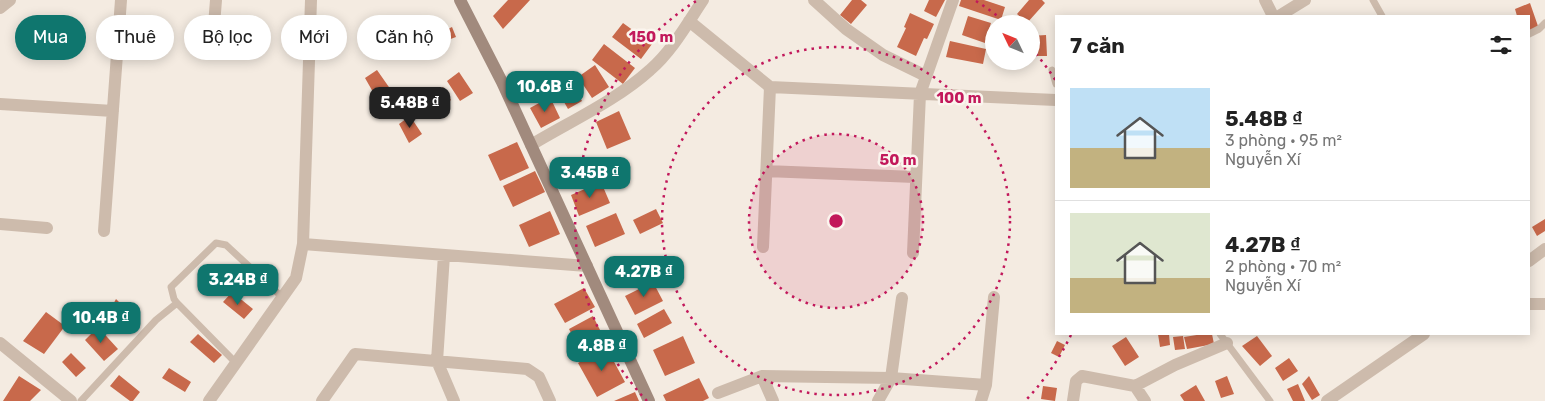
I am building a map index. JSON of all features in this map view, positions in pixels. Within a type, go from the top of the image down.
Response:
[{"type":"street","points":[[0,8],[10,0]]},
{"type":"street","points":[[104,231],[121,0]]},
{"type":"street","points":[[215,15],[216,0]]},
{"type":"street","points":[[209,401],[296,278],[302,244],[311,0]]},
{"type":"street","points":[[460,0],[502,82],[649,401]]},
{"type":"street","points":[[531,144],[628,88],[652,69],[676,40],[703,0]]},
{"type":"street","points":[[814,0],[846,30],[883,55],[926,76]]},
{"type":"street","points":[[912,254],[920,94],[953,0]]},
{"type":"street","points":[[1265,0],[1272,15]]},
{"type":"street","points":[[1281,15],[1305,0]]},
{"type":"street","points":[[689,21],[770,87],[1055,100]]},
{"type":"street","points":[[763,247],[770,87]]},
{"type":"street","points":[[0,104],[114,111]]},
{"type":"street","points":[[766,171],[915,177]]},
{"type":"street","points":[[0,224],[47,228]]},
{"type":"street","points":[[302,244],[587,266]]},
{"type":"street","points":[[1530,260],[1545,249]]},
{"type":"street","points":[[444,255],[437,361],[454,401]]},
{"type":"street","points":[[981,401],[986,385],[994,297]]},
{"type":"street","points":[[878,401],[891,378],[902,298]]},
{"type":"street","points":[[1530,304],[1545,304]]},
{"type":"street","points":[[1327,401],[1423,335]]},
{"type":"street","points":[[1073,401],[1076,381],[1082,376],[1135,386],[1224,338]]},
{"type":"street","points":[[0,344],[71,401]]},
{"type":"street","points":[[322,401],[355,354],[527,369],[539,377],[550,401]]},
{"type":"street","points":[[718,393],[762,376],[891,378],[986,385]]},
{"type":"street","points":[[762,376],[773,401]]},
{"type":"street","points":[[1135,386],[1145,401]]},
{"type":"lane","points":[[1373,0],[1381,15]]},
{"type":"lane","points":[[1530,33],[1545,23]]},
{"type":"lane","points":[[1052,70],[1055,80]]},
{"type":"lane","points":[[236,363],[174,300],[171,287],[216,243],[226,245],[282,297]]},
{"type":"lane","points":[[81,401],[156,320],[177,303]]},
{"type":"lane","points":[[1224,338],[1270,401]]},
{"type":"building","points":[[508,0],[530,0],[503,29],[493,16]]},
{"type":"building","points":[[852,0],[861,0],[867,5],[851,24],[840,15]]},
{"type":"building","points":[[929,0],[945,0],[936,17],[924,11]]},
{"type":"building","points":[[961,0],[984,0],[1005,7],[1003,15],[986,15],[959,6]]},
{"type":"building","points":[[1029,0],[1042,0],[1045,3],[1034,15],[1017,14]]},
{"type":"building","points":[[1530,3],[1539,29],[1530,32],[1530,15],[1517,15],[1515,9]]},
{"type":"building","points":[[910,13],[934,24],[927,39],[924,38],[916,56],[897,47],[906,28],[904,27]]},
{"type":"building","points":[[968,16],[985,21],[985,43],[962,35]]},
{"type":"building","points":[[623,23],[652,44],[641,59],[612,37]]},
{"type":"building","points":[[451,27],[456,37],[451,39]]},
{"type":"building","points":[[1040,35],[1046,35],[1047,56],[1040,56]]},
{"type":"building","points":[[950,41],[985,49],[983,64],[946,57]]},
{"type":"building","points":[[604,44],[635,68],[623,84],[592,60]]},
{"type":"building","points":[[595,65],[609,87],[592,98],[578,77]]},
{"type":"building","points":[[377,70],[391,90],[377,99],[365,78]]},
{"type":"building","points":[[459,72],[473,93],[460,101],[447,81]]},
{"type":"building","points":[[570,80],[582,101],[568,109],[556,88]]},
{"type":"building","points":[[443,87],[451,100],[430,114],[423,102]]},
{"type":"building","points":[[550,97],[560,118],[541,128],[530,108]]},
{"type":"building","points":[[619,111],[631,139],[607,149],[596,122]]},
{"type":"building","points":[[410,116],[422,134],[409,143],[399,124]]},
{"type":"building","points":[[517,142],[529,168],[500,181],[488,155]]},
{"type":"building","points":[[535,171],[545,192],[513,207],[503,186]]},
{"type":"building","points":[[601,182],[610,203],[579,216],[571,195]]},
{"type":"building","points":[[656,209],[663,223],[640,234],[633,220]]},
{"type":"building","points":[[550,211],[560,234],[529,247],[519,225]]},
{"type":"building","points":[[616,213],[625,234],[595,247],[586,226]]},
{"type":"building","points":[[1545,219],[1545,231],[1537,236],[1532,227]]},
{"type":"building","points":[[653,282],[663,301],[635,315],[625,296]]},
{"type":"building","points":[[584,288],[595,307],[565,323],[554,304]]},
{"type":"building","points":[[232,292],[253,309],[244,319],[223,302]]},
{"type":"building","points":[[116,299],[124,307],[118,317],[109,312]]},
{"type":"building","points":[[664,309],[672,323],[644,338],[637,324]]},
{"type":"building","points":[[46,312],[65,326],[44,354],[23,341]]},
{"type":"building","points":[[593,316],[604,338],[580,351],[569,329]]},
{"type":"building","points":[[98,327],[118,349],[104,361],[85,340]]},
{"type":"building","points":[[198,334],[222,355],[214,363],[190,342]]},
{"type":"building","points":[[1158,335],[1169,335],[1170,345],[1160,347]]},
{"type":"building","points":[[1212,335],[1214,344],[1187,349],[1184,337]]},
{"type":"building","points":[[683,336],[695,363],[665,376],[653,350]]},
{"type":"building","points":[[1183,336],[1185,349],[1175,350],[1173,337]]},
{"type":"building","points":[[1257,336],[1272,356],[1260,366],[1242,346]]},
{"type":"building","points":[[1126,337],[1139,357],[1125,366],[1112,346]]},
{"type":"building","points":[[1057,341],[1065,345],[1059,357],[1051,353]]},
{"type":"building","points":[[606,347],[625,382],[597,397],[578,363]]},
{"type":"building","points":[[71,353],[86,368],[76,377],[62,362]]},
{"type":"building","points":[[1289,358],[1298,371],[1283,381],[1275,368]]},
{"type":"building","points":[[169,368],[191,382],[185,392],[162,378]]},
{"type":"building","points":[[119,375],[140,392],[133,401],[130,401],[110,386]]},
{"type":"building","points":[[19,376],[41,390],[30,401],[3,401]]},
{"type":"building","points":[[1227,376],[1234,394],[1221,398],[1215,381]]},
{"type":"building","points":[[1309,376],[1320,395],[1312,400],[1302,384]]},
{"type":"building","points":[[699,378],[709,398],[703,401],[666,401],[663,395]]},
{"type":"building","points":[[1298,384],[1305,401],[1293,401],[1287,389]]},
{"type":"building","points":[[1196,385],[1205,401],[1184,401],[1180,395]]},
{"type":"building","points":[[1043,386],[1057,388],[1055,401],[1041,399]]},
{"type":"building","points":[[635,392],[639,401],[614,401]]}]
